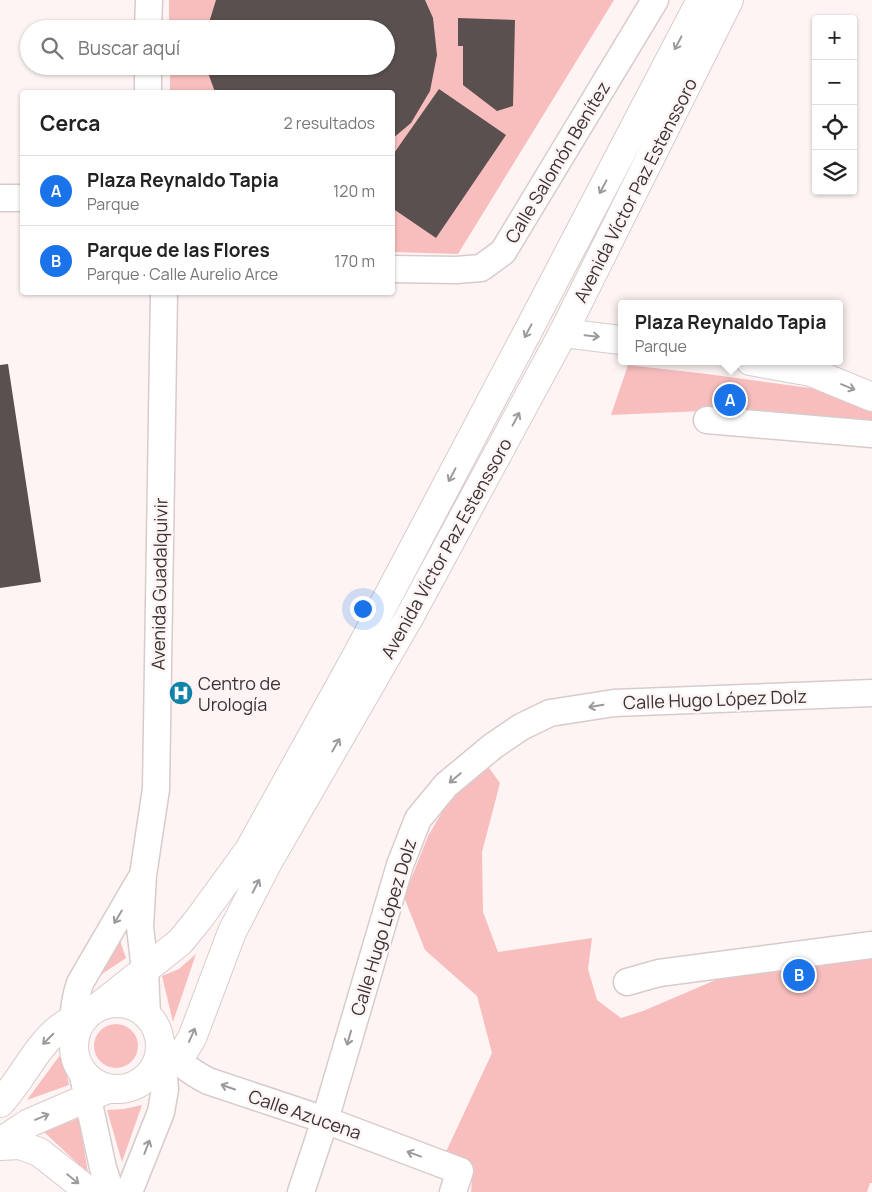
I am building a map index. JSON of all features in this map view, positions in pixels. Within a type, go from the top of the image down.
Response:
[{"type":"main road","name":"Avenida Víctor Paz Estenssoro","points":[[0,1103],[43,1044],[62,1026],[83,1020],[180,942],[248,850],[357,655],[701,0]]},
{"type":"main road","name":"Avenida Víctor Paz Estenssoro","points":[[161,1061],[184,1051],[192,1038],[232,932],[268,862],[410,616],[563,333],[729,0]]},
{"type":"main road","points":[[563,333],[618,340]]},
{"type":"main road","points":[[772,365],[810,372],[872,397]]},
{"type":"main road","points":[[0,1142],[29,1123],[98,1093],[137,1085],[161,1061],[158,1034],[154,1024],[139,1009],[118,1003],[108,1004],[83,1020],[74,1051],[76,1062],[93,1082],[98,1093]]},
{"type":"main road","points":[[0,1146],[20,1145],[39,1152],[90,1192]]},
{"type":"street","points":[[148,20],[149,0]]},
{"type":"street","name":"Calle Salomón Benítez","points":[[395,269],[456,270],[481,268],[502,252],[655,0]]},
{"type":"street","points":[[148,75],[148,90]]},
{"type":"street","points":[[0,198],[20,198]]},
{"type":"street","name":"Avenida Guadalquivir","points":[[147,1016],[145,970],[140,927],[144,875],[156,789],[164,295]]},
{"type":"street","points":[[707,420],[872,434]]},
{"type":"street","name":"Calle Hugo López Dolz","points":[[301,1192],[325,1120],[400,864],[418,818],[446,785],[493,746],[521,727],[550,713],[614,703],[872,693]]},
{"type":"street","name":"Avenida Guadalquivir","points":[[83,1020],[74,1000],[80,983],[144,875]]},
{"type":"street","points":[[627,982],[659,974],[872,944]]},
{"type":"street","points":[[129,1192],[161,1112],[165,1089],[161,1061]]},
{"type":"street","name":"Calle Azucena","points":[[161,1061],[208,1080],[325,1120],[456,1181]]},
{"type":"street","points":[[98,1093],[103,1168],[111,1192]]},
{"type":"shaded area","points":[[169,0],[614,0],[458,254],[395,252],[395,90],[170,90],[170,75],[395,75],[395,20],[169,20]]},
{"type":"shaded area","points":[[628,365],[817,389],[872,411],[872,422],[703,411],[611,415]]},
{"type":"shaded area","points":[[487,765],[500,783],[482,852],[483,912],[498,952],[592,938],[588,969],[597,1000],[621,1018],[643,1011],[739,970],[872,955],[872,1183],[870,1183],[867,1192],[471,1192],[472,1180],[465,1166],[444,1156],[492,1053],[477,996],[425,950],[404,897],[428,836],[451,797]]},
{"type":"shaded area","points":[[119,938],[126,958],[99,976]]},
{"type":"shaded area","points":[[196,954],[173,1022],[162,976],[179,969]]},
{"type":"shaded area","points":[[116,1024],[128,1028],[134,1034],[138,1046],[134,1058],[128,1064],[116,1068],[104,1064],[98,1058],[94,1046],[98,1034],[104,1028]]},
{"type":"shaded area","points":[[63,1051],[69,1085],[27,1100]]},
{"type":"shaded area","points":[[142,1105],[122,1162],[107,1110]]},
{"type":"shaded area","points":[[79,1118],[88,1173],[44,1132]]},
{"type":"building","points":[[216,0],[425,0],[433,18],[437,55],[430,91],[411,123],[395,136],[395,90],[214,90],[209,75],[395,75],[395,20],[210,20]]},
{"type":"building","points":[[458,18],[515,20],[513,106],[497,111],[463,85],[463,46],[458,46]]},
{"type":"building","points":[[439,89],[506,135],[436,238],[395,210],[395,152]]},
{"type":"building","points":[[8,364],[41,582],[0,588],[0,365]]},
{"type":"place","name":"Plaza Reynaldo Tapia","points":[[730,400]]},
{"type":"place","name":"Centro de Urología","points":[[181,693]]},
{"type":"place","name":"Parque de las Flores","points":[[799,975]]}]
